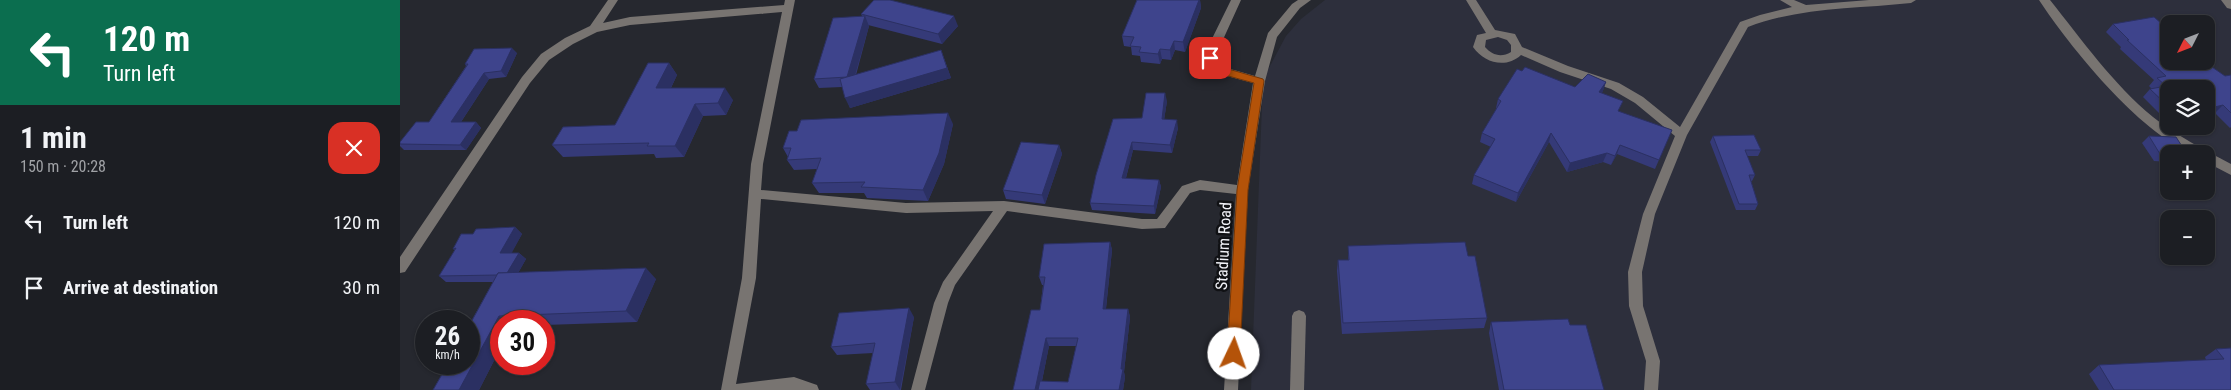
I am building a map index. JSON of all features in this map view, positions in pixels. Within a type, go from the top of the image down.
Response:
[{"type":"street","points":[[594,29],[613,0]]},
{"type":"street","points":[[1236,0],[1210,55],[1210,64],[1216,69],[1259,81]]},
{"type":"street","name":"Stadium Road","points":[[1232,390],[1242,190],[1259,81],[1272,36],[1296,6],[1306,0]]},
{"type":"street","points":[[1471,0],[1491,33]]},
{"type":"street","points":[[1784,0],[1806,10]]},
{"type":"street","points":[[1651,390],[1652,361],[1636,306],[1635,272],[1649,214],[1681,135],[1744,25],[1759,18],[1806,10],[1911,0]]},
{"type":"street","points":[[2044,0],[2097,66],[2142,114],[2187,145]]},
{"type":"street","points":[[2226,0],[2231,6]]},
{"type":"street","points":[[400,268],[526,80],[545,57],[569,41],[594,29],[630,22],[788,4],[757,164],[748,278],[728,390]]},
{"type":"street","points":[[1491,33],[1510,37],[1517,45],[1518,50],[1511,57],[1505,59],[1486,55],[1479,47],[1479,42],[1481,38],[1491,33]]},
{"type":"street","points":[[1518,50],[1564,69],[1615,86],[1639,100],[1681,135]]},
{"type":"street","points":[[2215,161],[2231,170]]},
{"type":"street","points":[[754,194],[906,208],[1004,206],[1142,224],[1160,224],[1186,189],[1200,185],[1242,190]]},
{"type":"street","points":[[918,390],[940,303],[950,282],[1004,206]]},
{"type":"street","points":[[1297,390],[1299,316]]},
{"type":"street","points":[[738,390],[794,383],[812,390]]},
{"type":"shaded area","points":[[1325,0],[2231,0],[2231,390],[1251,390],[1263,79],[1286,36],[1301,19]]},
{"type":"building","points":[[874,0],[890,0],[954,16],[938,34],[861,14]]},
{"type":"building","points":[[1137,0],[1199,0],[1183,42],[1174,41],[1170,50],[1160,49],[1158,54],[1139,52],[1141,47],[1130,46],[1134,37],[1122,36]]},
{"type":"building","points":[[865,16],[847,77],[814,79],[833,18]]},
{"type":"building","points":[[2154,17],[2160,22],[2160,70],[2215,69],[2225,76],[2231,75],[2231,113],[2223,105],[2215,107],[2215,80],[2160,81],[2157,78],[2166,76],[2127,40],[2129,40],[2113,24]]},
{"type":"building","points":[[512,48],[501,71],[484,73],[451,122],[476,122],[460,145],[400,144],[416,122],[429,122],[468,64],[465,64],[474,49]]},
{"type":"building","points":[[941,50],[947,68],[845,98],[840,79]]},
{"type":"building","points":[[648,63],[669,63],[656,88],[725,88],[718,103],[695,104],[675,146],[647,146],[649,143],[552,145],[563,127],[615,125]]},
{"type":"building","points":[[1525,67],[1575,87],[1588,74],[1606,82],[1599,92],[1623,101],[1618,111],[1672,130],[1659,160],[1620,145],[1615,156],[1607,153],[1570,163],[1551,133],[1518,193],[1474,175],[1495,139],[1482,133],[1501,101],[1498,99],[1517,69],[1522,71]]},
{"type":"building","points":[[2160,87],[2160,98],[2150,89]]},
{"type":"building","points":[[1146,93],[1165,93],[1162,119],[1177,120],[1170,145],[1132,142],[1122,178],[1159,180],[1154,206],[1090,203],[1096,175],[1113,119],[1142,118]]},
{"type":"building","points":[[948,113],[939,153],[923,190],[861,187],[865,182],[812,183],[821,158],[787,160],[791,148],[783,148],[789,131],[797,131],[801,120]]},
{"type":"building","points":[[1754,135],[1761,150],[1745,150],[1755,175],[1749,175],[1758,204],[1739,204],[1713,136]]},
{"type":"building","points":[[2149,136],[2176,137],[2181,145],[2160,145],[2160,154]]},
{"type":"building","points":[[1021,142],[1059,145],[1042,195],[1003,190]]},
{"type":"building","points":[[515,227],[500,253],[519,253],[507,273],[498,273],[497,275],[439,276],[456,248],[453,249],[461,234],[473,234],[476,229]]},
{"type":"building","points":[[1110,242],[1103,309],[1128,309],[1121,369],[1123,369],[1119,390],[1038,390],[1040,381],[1068,382],[1078,338],[1046,338],[1035,390],[1013,390],[1031,310],[1040,310],[1045,277],[1039,277],[1044,244]]},
{"type":"building","points":[[1465,242],[1468,256],[1475,256],[1487,318],[1343,323],[1338,260],[1349,260],[1348,246]]},
{"type":"building","points":[[646,268],[626,311],[555,314],[555,310],[490,310],[490,333],[480,351],[480,310],[478,310],[498,273]]},
{"type":"building","points":[[909,308],[895,382],[866,384],[875,343],[831,347],[839,313]]},
{"type":"building","points":[[1568,319],[1570,325],[1586,325],[1604,390],[1504,390],[1491,322]]},
{"type":"building","points":[[2231,348],[2231,390],[2114,390],[2099,365],[2224,359],[2216,349]]},
{"type":"building","points":[[442,375],[467,375],[459,390],[433,390]]},
{"type":"route","points":[[1210,58],[1210,64],[1214,68],[1259,81],[1242,190],[1234,354]]}]
